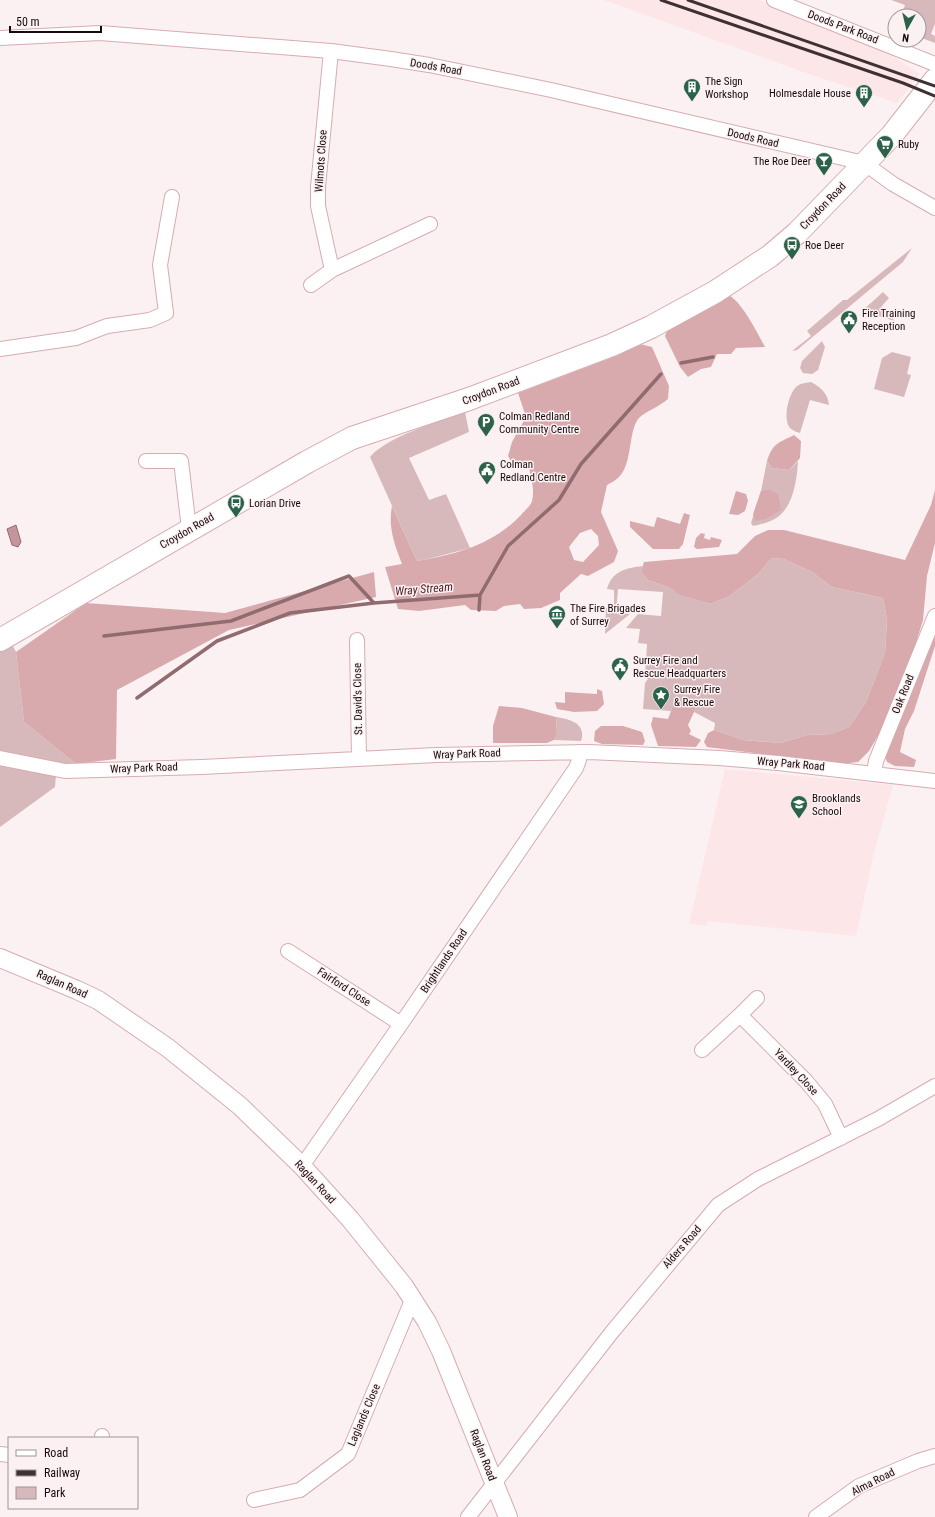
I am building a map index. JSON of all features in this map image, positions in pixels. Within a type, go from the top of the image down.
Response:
[{"type":"main road","name":"Croydon Road","points":[[0,640],[189,529],[306,462],[352,438],[469,399],[612,345],[651,327],[715,292],[784,245],[892,135],[935,80]]},
{"type":"street","name":"Doods Park Road","points":[[774,0],[935,64]]},
{"type":"street","name":"Doods Road","points":[[0,38],[100,33],[331,51],[429,65],[543,88],[864,163]]},
{"type":"street","name":"Wilmots Close","points":[[331,51],[318,187],[318,206],[332,270]]},
{"type":"street","points":[[864,163],[893,184],[935,208]]},
{"type":"street","points":[[0,349],[76,338],[107,326],[150,320],[166,313],[160,265],[172,197]]},
{"type":"street","points":[[311,286],[332,270],[430,224]]},
{"type":"street","points":[[146,462],[180,462],[189,529]]},
{"type":"street","name":"Oak Road","points":[[874,773],[882,747],[935,616]]},
{"type":"street","name":"St. David's Close","points":[[357,640],[359,759]]},
{"type":"street","name":"Wray Park Road","points":[[0,758],[65,771],[490,753],[579,752],[719,758],[874,773],[935,781]]},
{"type":"street","name":"Brightlands Road","points":[[302,1166],[576,768],[579,760],[579,752]]},
{"type":"street","name":"Fairford Close","points":[[288,951],[401,1024]]},
{"type":"street","name":"Raglan Road","points":[[0,958],[98,1000],[130,1021],[173,1052],[240,1106],[302,1166],[350,1219],[413,1298],[441,1351],[508,1517]]},
{"type":"street","points":[[702,1050],[757,998]]},
{"type":"street","name":"Yardley Close","points":[[740,1015],[806,1081],[825,1104],[841,1138]]},
{"type":"street","name":"Alders Road","points":[[468,1517],[612,1332],[718,1205],[758,1179],[878,1119],[935,1086]]},
{"type":"street","name":"Laglands Close","points":[[254,1500],[300,1490],[348,1454],[413,1298]]},
{"type":"street","name":"Alma Road","points":[[816,1517],[859,1486],[918,1461],[935,1456]]},
{"type":"shaded area","points":[[604,0],[759,0],[870,41],[920,74],[897,103],[806,73]]},
{"type":"shaded area","points":[[728,295],[733,298],[744,310],[765,347],[736,348],[731,354],[717,354],[711,367],[701,369],[688,377],[680,367],[665,336],[667,331]]},
{"type":"shaded area","points":[[640,344],[652,347],[669,386],[668,399],[639,418],[633,430],[629,455],[623,471],[618,478],[607,485],[601,512],[618,551],[614,562],[588,576],[581,574],[560,593],[560,600],[541,608],[524,609],[520,604],[504,606],[496,611],[471,610],[465,605],[419,611],[398,609],[385,567],[402,564],[394,542],[391,528],[392,506],[417,561],[474,547],[499,534],[521,515],[531,503],[533,497],[529,468],[515,468],[508,456],[512,442],[526,417],[518,393],[611,358]],"holes":[[[591,529],[598,536],[599,545],[583,562],[574,560],[569,547],[580,533]]]},
{"type":"shaded area","points":[[794,435],[801,441],[800,458],[789,470],[772,468],[767,461],[774,447],[780,442]]},
{"type":"shaded area","points":[[769,490],[778,494],[781,510],[766,519],[755,521],[753,514],[761,491]]},
{"type":"shaded area","points":[[935,490],[935,543],[927,576],[923,620],[907,672],[888,719],[869,751],[858,762],[841,764],[707,747],[704,742],[708,733],[714,730],[743,740],[781,743],[807,735],[831,734],[849,727],[866,702],[885,653],[887,620],[883,598],[832,587],[812,572],[784,559],[772,558],[757,575],[728,597],[710,604],[680,595],[670,588],[648,580],[641,572],[644,562],[737,554],[755,536],[768,530],[784,530],[905,560],[931,505]]},
{"type":"shaded area","points":[[736,491],[746,494],[748,501],[745,511],[738,515],[729,514]]},
{"type":"shaded area","points":[[684,513],[690,515],[683,544],[679,549],[653,549],[630,527],[630,521],[654,527],[657,517],[680,524]]},
{"type":"shaded area","points":[[16,525],[21,542],[18,547],[12,545],[7,529]]},
{"type":"shaded area","points":[[701,533],[705,534],[704,538],[710,540],[711,537],[722,540],[719,547],[697,549],[694,547],[696,538]]},
{"type":"shaded area","points":[[374,572],[376,597],[229,630],[117,690],[116,759],[76,764],[24,722],[16,652],[86,603],[225,613]]},
{"type":"shaded area","points":[[935,634],[935,646],[914,711],[905,729],[900,752],[916,760],[914,767],[895,766],[887,762],[885,756]]},
{"type":"shaded area","points":[[597,689],[602,691],[604,704],[597,711],[574,712],[557,709],[555,702],[565,703],[565,692],[597,694]]},
{"type":"shaded area","points":[[690,701],[695,710],[688,725],[691,731],[689,734],[701,740],[696,747],[658,746],[651,725],[653,717],[668,719],[674,703]]},
{"type":"shaded area","points":[[499,706],[522,708],[556,717],[557,735],[554,740],[547,743],[493,743],[493,726]]},
{"type":"shaded area","points":[[601,726],[623,726],[642,732],[645,741],[643,745],[602,744],[594,741],[595,731]]},
{"type":"shaded area","name":"Brooklands School","points":[[725,769],[893,785],[874,853],[856,936],[708,921],[706,926],[689,924]]},
{"type":"green space","points":[[891,0],[935,0],[935,24],[931,34],[935,36],[935,43],[927,40],[927,8],[904,8],[905,5]]},
{"type":"green space","points":[[912,248],[903,262],[797,350],[792,351],[811,336],[807,331],[843,300],[847,300]]},
{"type":"green space","points":[[883,292],[889,298],[881,307],[895,321],[862,311]]},
{"type":"green space","points":[[822,341],[825,347],[818,370],[812,374],[803,373],[800,368],[802,361]]},
{"type":"green space","points":[[892,352],[911,357],[907,374],[911,375],[904,397],[874,389],[882,358]]},
{"type":"green space","points":[[811,382],[823,391],[827,397],[829,405],[810,400],[800,433],[791,429],[788,425],[787,408],[796,387],[801,384]]},
{"type":"green space","points":[[465,412],[469,432],[409,458],[429,500],[446,494],[470,548],[417,561],[370,457],[400,436]]},
{"type":"green space","points":[[767,461],[772,468],[789,470],[798,461],[796,483],[788,505],[779,516],[773,520],[753,526],[751,523],[761,491]]},
{"type":"green space","points":[[772,558],[784,559],[812,572],[832,587],[883,598],[887,620],[885,653],[866,702],[849,727],[831,734],[807,735],[781,743],[743,740],[714,730],[715,723],[694,712],[695,710],[674,703],[671,711],[643,709],[645,683],[648,679],[645,677],[647,644],[638,643],[640,629],[626,628],[638,614],[661,616],[663,592],[618,589],[616,613],[630,614],[605,634],[606,608],[614,609],[614,590],[607,589],[612,578],[625,569],[643,566],[641,572],[648,580],[670,588],[681,595],[710,604],[728,597],[757,575]]},
{"type":"green space","points":[[4,629],[16,652],[24,722],[76,764],[56,775],[55,787],[0,827],[0,630]]},
{"type":"green space","points":[[556,717],[576,723],[581,730],[581,741],[554,740],[557,735]]},
{"type":"waterway","name":"Wray Stream","points":[[681,363],[713,357]]},
{"type":"waterway","name":"Wray Stream","points":[[479,610],[480,595],[508,546],[559,500],[581,464],[661,374]]},
{"type":"waterway","name":"Wray Stream","points":[[104,636],[231,621],[349,576],[374,603]]},
{"type":"waterway","points":[[137,698],[217,641],[290,613],[374,603],[480,595]]},
{"type":"railway","points":[[661,0],[903,83],[935,96]]},
{"type":"railway","points":[[688,0],[935,86]]},
{"type":"place","name":"The Sign Workshop","points":[[692,102]]},
{"type":"place","name":"Holmesdale House","points":[[864,108]]},
{"type":"place","name":"Ruby","points":[[885,159]]},
{"type":"place","name":"The Roe Deer","points":[[824,176]]},
{"type":"place","name":"Roe Deer","points":[[792,260]]},
{"type":"place","name":"Fire Training Reception","points":[[849,334]]},
{"type":"place","name":"Colman Redland Community Centre","points":[[486,437]]},
{"type":"place","name":"Colman Redland Centre","points":[[487,485]]},
{"type":"place","name":"Lorian Drive","points":[[236,518]]},
{"type":"place","name":"The Fire Brigades of Surrey","points":[[557,629]]},
{"type":"place","name":"Surrey Fire and Rescue Headquarters","points":[[620,681]]},
{"type":"place","name":"Surrey Fire & Rescue","points":[[661,710]]},
{"type":"place","name":"Brooklands School","points":[[799,819]]}]
